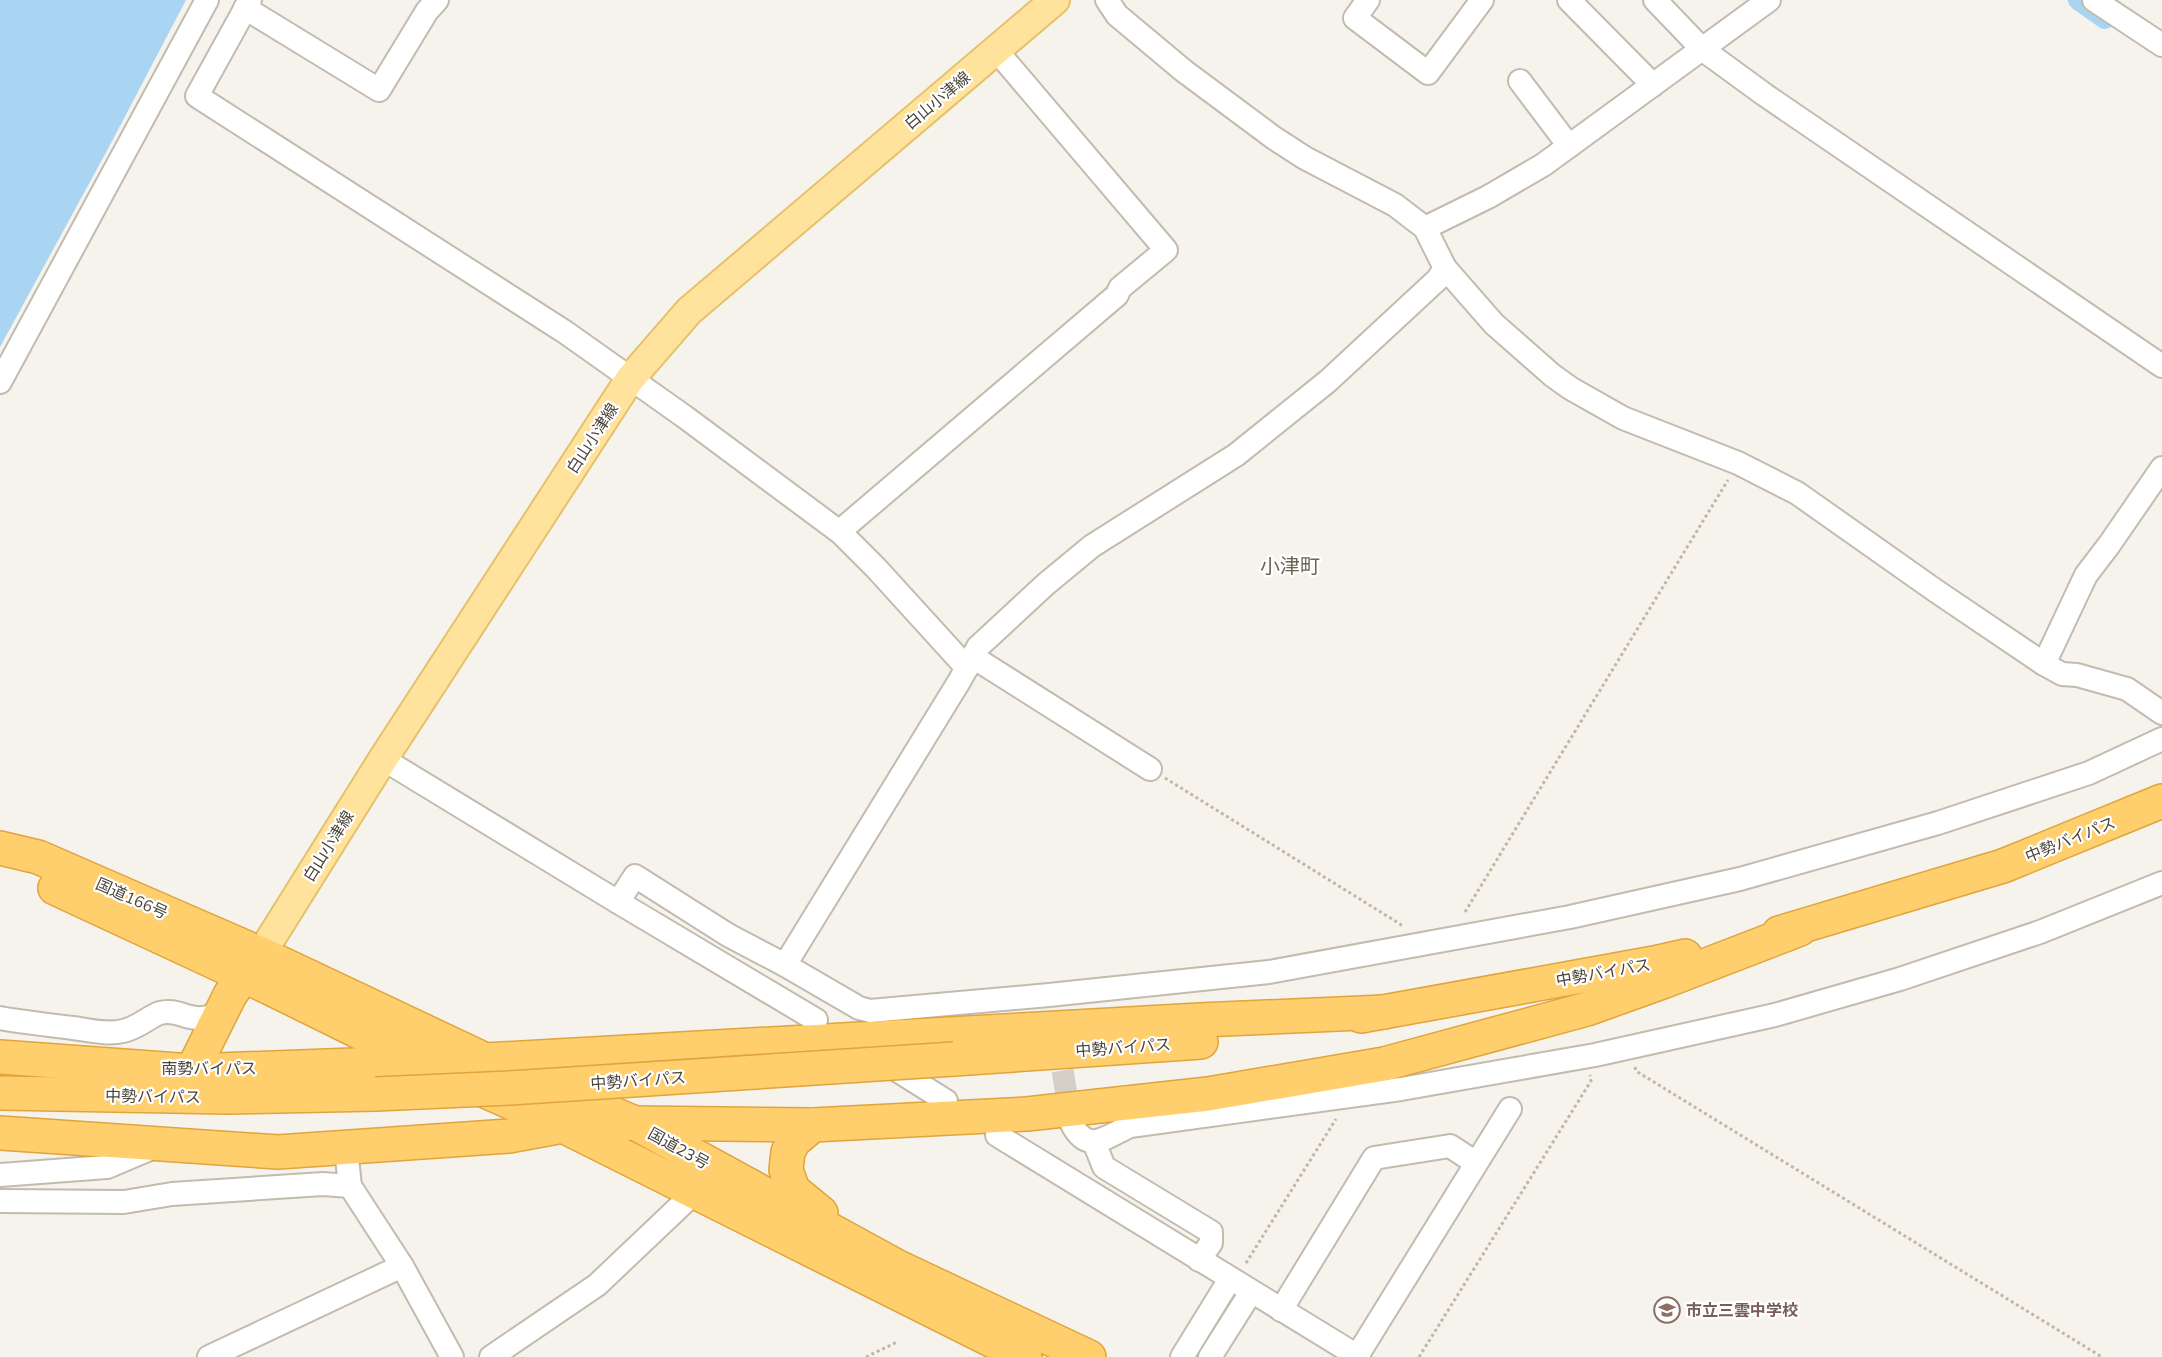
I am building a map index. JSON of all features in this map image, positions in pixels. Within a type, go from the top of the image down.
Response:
[{"type":"highway","name":"中勢バイパス","points":[[0,1093],[228,1097],[375,1094],[510,1088],[1207,1042],[1654,963],[1800,928],[2003,866],[2159,802]]},
{"type":"highway","name":"国道166号","points":[[0,848],[38,857],[252,965]]},
{"type":"highway","name":"国道166号","points":[[0,856],[28,876],[252,965]]},
{"type":"highway","points":[[0,1132],[278,1152],[509,1136],[563,1126],[635,1123],[813,1125],[1038,1113],[1208,1094],[1384,1064],[1606,1002],[1800,928]]},
{"type":"highway","points":[[195,1065],[230,995],[252,965]]},
{"type":"highway","name":"国道23号","points":[[252,965],[635,1123],[898,1267],[1089,1357]]},
{"type":"highway","name":"国道23号","points":[[252,965],[418,1061],[563,1126],[1025,1357]]},
{"type":"highway","name":"南勢バイパス","points":[[0,1057],[195,1065],[484,1059],[1188,1020],[1384,1012]]},
{"type":"highway","name":"中勢バイパス","points":[[0,1089],[53,1094]]},
{"type":"highway","points":[[813,1125],[794,1141],[788,1152],[786,1170],[793,1190],[898,1267]]},
{"type":"highway","points":[[509,1136],[559,1140],[661,1175]]},
{"type":"main road","name":"白山小津線","points":[[252,965],[630,379],[689,312],[1055,0]]},
{"type":"street","points":[[0,382],[207,0]]},
{"type":"street","points":[[437,0],[427,11],[379,90],[248,4],[197,96],[566,332],[841,533],[970,662],[1091,729],[1150,769]]},
{"type":"street","points":[[1107,0],[1117,15],[1184,71],[1274,138],[1305,158],[1395,206],[1425,228],[1445,268],[1494,324],[1570,388],[1623,418],[1738,463],[1797,493],[2044,664],[2062,674],[2077,675],[2127,689],[2162,713]]},
{"type":"street","points":[[1368,0],[1355,18],[1428,73],[1482,0]]},
{"type":"street","points":[[1569,0],[1653,85]]},
{"type":"street","points":[[1655,0],[1702,49],[1765,95],[2162,366]]},
{"type":"street","points":[[1425,228],[1488,197],[1569,146],[1769,0]]},
{"type":"street","points":[[2094,0],[2162,45]]},
{"type":"street","points":[[841,533],[847,525],[1118,295],[1120,288],[1166,250],[996,50]]},
{"type":"street","points":[[1520,81],[1569,146]]},
{"type":"street","points":[[785,965],[978,647],[1046,584],[1092,546],[1236,455],[1328,381],[1438,279],[1445,268]]},
{"type":"street","points":[[2044,664],[2086,575],[2162,468]]},
{"type":"street","points":[[618,902],[635,876],[728,935],[859,1008],[870,1011],[1269,972],[1570,917],[1751,876],[1938,823],[2068,781],[2162,739]]},
{"type":"street","points":[[383,759],[816,1020]]},
{"type":"street","points":[[1071,1122],[1077,1135],[1084,1141],[1094,1142],[1130,1126],[1412,1087],[1595,1055],[1775,1015],[1900,979],[2040,932],[2162,883]]},
{"type":"street","points":[[1049,995],[1054,1019]]},
{"type":"street","points":[[0,1018],[120,1032],[137,1028],[160,1013],[169,1012],[193,1019],[207,1018],[222,1011]]},
{"type":"street","points":[[178,1015],[194,1037],[195,1065]]},
{"type":"street","points":[[876,1056],[946,1101]]},
{"type":"street","points":[[997,1134],[1358,1356],[1510,1108]]},
{"type":"street","points":[[1094,1142],[1104,1167],[1210,1232],[1211,1243],[1199,1260]]},
{"type":"street","points":[[0,1175],[108,1167],[160,1144]]},
{"type":"street","points":[[1281,1310],[1374,1158],[1450,1146],[1476,1163]]},
{"type":"street","points":[[346,1149],[350,1186],[402,1266],[452,1357]]},
{"type":"street","points":[[0,1201],[124,1202],[172,1194],[323,1184],[350,1186]]},
{"type":"street","points":[[491,1357],[597,1285],[695,1192]]},
{"type":"street","points":[[209,1357],[402,1266]]},
{"type":"street","points":[[1207,1351],[1240,1285]]},
{"type":"street","points":[[1182,1357],[1240,1285]]},
{"type":"path","points":[[1465,912],[1738,463]]},
{"type":"path","points":[[1150,769],[1400,924],[1411,946]]},
{"type":"path","points":[[1635,1062],[1636,1071],[2102,1357]]},
{"type":"path","points":[[1419,1357],[1591,1081],[1590,1073]]},
{"type":"path","points":[[1240,1285],[1242,1270],[1337,1119]]},
{"type":"path","points":[[866,1357],[897,1342]]},
{"type":"water","points":[[0,0],[186,0],[0,347]]},
{"type":"waterway","points":[[2078,0],[2105,19]]},
{"type":"tunnel","points":[[1057,1038],[1071,1121]]},
{"type":"place","name":"市立三雲中学校","points":[[1667,1310]]},
{"type":"district","name":"小津町","points":[[1290,566]]}]
